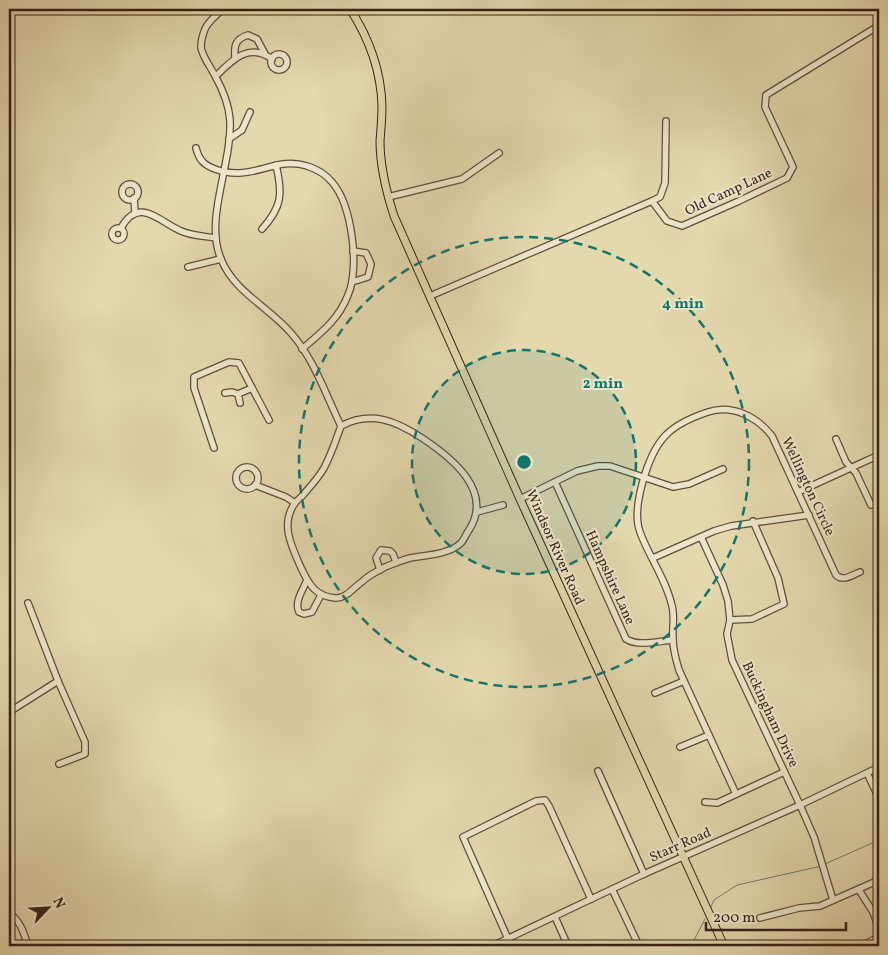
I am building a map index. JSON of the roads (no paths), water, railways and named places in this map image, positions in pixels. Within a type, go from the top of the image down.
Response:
[{"type":"main road","name":"Windsor River Road","points":[[350,9],[364,32],[378,73],[382,106],[380,139],[382,169],[388,197],[520,498],[724,946]]},
{"type":"street","points":[[223,9],[210,21],[205,29],[201,48],[224,94],[229,116],[229,139],[225,173],[217,213],[216,238],[221,259],[250,297],[273,313],[292,334],[311,364],[341,426]]},
{"type":"street","name":"Old Camp Lane","points":[[652,201],[667,221],[682,226],[787,178],[793,167],[765,106],[766,95],[875,28]]},
{"type":"street","points":[[235,58],[234,48],[236,42],[239,38],[248,35],[258,39],[265,54]]},
{"type":"street","points":[[216,76],[235,58],[246,53],[257,52],[265,54],[272,59]]},
{"type":"street","points":[[229,139],[242,130],[250,112]]},
{"type":"street","points":[[430,296],[660,197],[665,184],[666,121]]},
{"type":"street","points":[[196,148],[203,163],[225,173],[242,174],[294,162],[307,166],[322,172],[333,183],[341,196],[345,207],[353,251],[354,276],[349,295],[336,317],[326,329],[302,349]]},
{"type":"street","points":[[388,197],[462,179],[499,153]]},
{"type":"street","points":[[262,229],[273,216],[280,193],[280,182],[276,165]]},
{"type":"street","points":[[134,198],[135,213]]},
{"type":"street","points":[[121,228],[127,218],[135,213],[146,212],[181,231],[216,238]]},
{"type":"street","points":[[352,282],[368,277],[371,264],[366,253],[353,251]]},
{"type":"street","points":[[188,267],[221,259]]},
{"type":"street","points":[[214,448],[194,388],[194,377],[229,362],[239,363],[269,420]]},
{"type":"street","points":[[225,393],[232,392],[238,394],[252,388]]},
{"type":"street","points":[[238,394],[240,402]]},
{"type":"street","name":"Wellington Circle","points":[[736,794],[676,660],[673,640],[674,616],[672,605],[637,523],[637,503],[645,478],[654,454],[666,435],[682,423],[701,414],[723,410],[744,414],[764,426],[775,441],[836,575],[839,578],[843,578],[860,572]]},
{"type":"street","points":[[370,417],[401,424],[446,454],[469,479],[474,491],[477,512],[460,543],[428,556],[409,558],[396,562],[363,580],[347,594],[336,598],[321,595],[313,590],[290,543],[287,523],[295,503],[302,497],[324,468],[341,426],[352,421],[370,417]]},
{"type":"street","points":[[836,439],[851,468],[856,473],[871,505]]},
{"type":"street","points":[[798,492],[879,455]]},
{"type":"street","points":[[520,498],[577,471],[598,466],[610,466],[673,486],[688,484],[723,469]]},
{"type":"street","name":"Hampshire Lane","points":[[555,482],[626,639],[638,643],[673,640]]},
{"type":"street","points":[[255,485],[286,497],[295,503]]},
{"type":"street","points":[[477,512],[503,504]]},
{"type":"street","points":[[653,558],[732,526],[809,515]]},
{"type":"street","points":[[730,620],[752,619],[784,604],[778,578],[753,522]]},
{"type":"street","name":"Buckingham Drive","points":[[701,537],[726,592],[730,620],[727,634],[728,647],[732,660],[814,837],[833,900]]},
{"type":"street","points":[[380,570],[376,558],[381,550],[390,551],[394,554],[396,562]]},
{"type":"street","points":[[307,580],[298,600],[297,608],[299,612],[304,614],[312,612],[321,595]]},
{"type":"street","points":[[28,603],[58,681],[85,742],[85,754],[59,764]]},
{"type":"street","points":[[9,712],[58,681]]},
{"type":"street","points":[[655,693],[684,681]]},
{"type":"street","points":[[680,747],[709,735]]},
{"type":"street","name":"Starr Road","points":[[492,946],[644,874],[800,805],[879,767]]},
{"type":"street","points":[[598,772],[644,874]]},
{"type":"street","points":[[705,802],[717,803],[784,772]]},
{"type":"street","points":[[867,773],[876,792],[879,804]]},
{"type":"street","points":[[508,939],[464,837],[536,801],[545,800],[549,806],[591,899]]},
{"type":"street","points":[[760,918],[799,908],[820,906],[879,880]]},
{"type":"street","points":[[612,889],[639,946]]},
{"type":"street","points":[[859,890],[873,912],[879,929]]},
{"type":"street","points":[[9,913],[19,923],[28,946]]},
{"type":"street","points":[[555,917],[568,946]]},
{"type":"street","points":[[861,946],[879,937]]},
{"type":"waterway","points":[[825,864],[879,840]]},
{"type":"waterway","points":[[710,909],[714,900],[737,885],[822,866]]},
{"type":"waterway","points":[[691,946],[705,919]]}]
